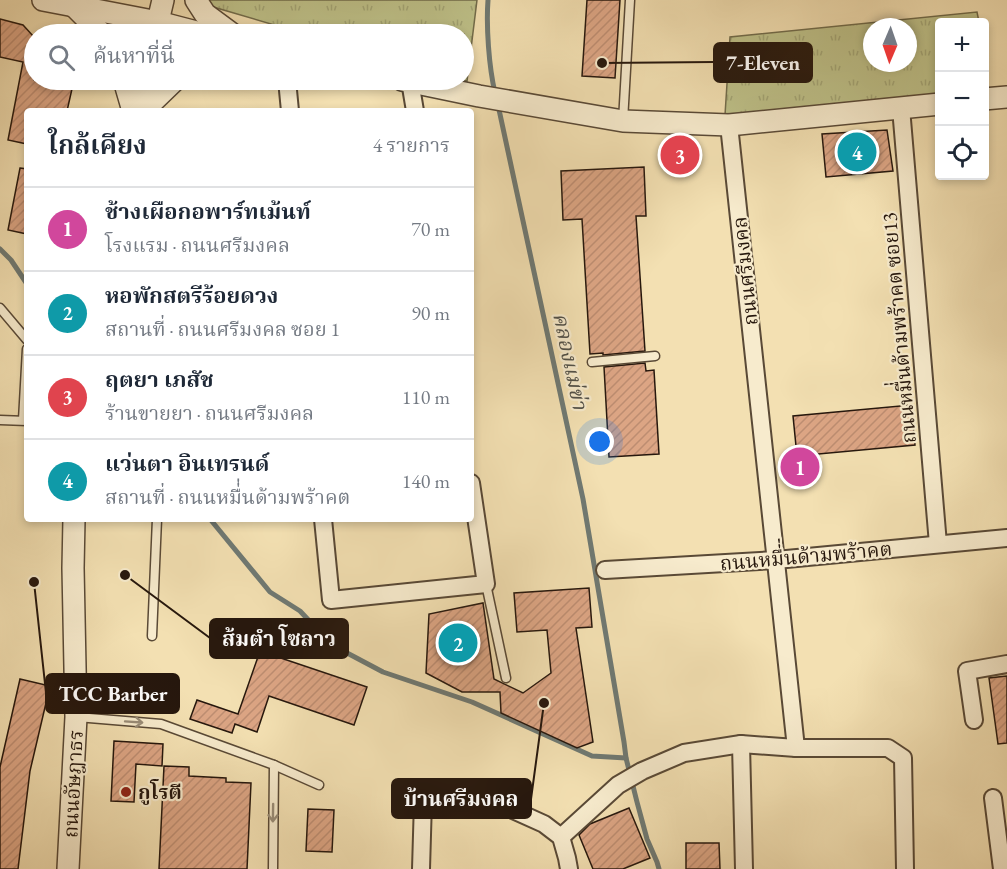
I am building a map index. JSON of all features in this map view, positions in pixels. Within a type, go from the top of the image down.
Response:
[{"type":"street","points":[[43,0],[141,24]]},
{"type":"street","points":[[74,6],[111,0]]},
{"type":"street","points":[[157,24],[163,0]]},
{"type":"street","points":[[195,0],[205,14],[218,24]]},
{"type":"street","points":[[74,6],[92,24]]},
{"type":"street","points":[[128,90],[134,108]]},
{"type":"street","points":[[136,108],[141,90]]},
{"type":"street","points":[[146,108],[165,90]]},
{"type":"street","points":[[288,90],[290,108]]},
{"type":"street","points":[[409,90],[414,108]]},
{"type":"street","points":[[452,90],[623,121],[729,125],[935,104]]},
{"type":"street","points":[[989,99],[1007,97]]},
{"type":"street","name":"ถนนหมื่่นด้ามพร้าคต ซอย13","points":[[902,108],[938,544]]},
{"type":"street","name":"ถนนศรีมงคล","points":[[729,125],[796,748]]},
{"type":"street","points":[[323,522],[331,600],[486,584],[474,503]]},
{"type":"street","name":"ถนนอัษฎาธร","points":[[68,869],[76,717],[74,522]]},
{"type":"street","name":"ถนนหมื่่นด้ามพร้าคต","points":[[605,570],[776,560],[1007,538]]},
{"type":"street","points":[[974,720],[967,671],[1007,664]]},
{"type":"street","points":[[741,744],[744,869]]},
{"type":"street","points":[[561,837],[618,785],[642,771],[684,753],[741,744],[796,748],[888,748],[903,758],[905,869]]},
{"type":"street","points":[[993,798],[1002,869]]},
{"type":"street","points":[[421,869],[423,801],[502,805],[544,824],[561,837],[569,869]]},
{"type":"lane","points":[[623,121],[630,0]]},
{"type":"lane","points":[[0,308],[24,336]]},
{"type":"lane","points":[[592,362],[655,356]]},
{"type":"lane","points":[[0,420],[24,421]]},
{"type":"lane","points":[[152,636],[157,522]]},
{"type":"lane","points":[[486,584],[506,678]]},
{"type":"lane","points":[[76,717],[161,724],[274,765],[319,785]]},
{"type":"lane","points":[[273,869],[274,765]]},
{"type":"green space","points":[[207,0],[477,0],[474,24],[271,24],[210,6]]},
{"type":"green space","points":[[977,12],[978,18],[935,18],[935,98],[725,115],[730,37],[863,24],[863,72],[917,72],[917,18]]},
{"type":"building","points":[[587,0],[620,0],[615,78],[582,76]]},
{"type":"building","points":[[0,19],[23,25],[24,90],[72,90],[68,108],[24,108],[24,143],[8,140],[23,62],[0,57]]},
{"type":"building","points":[[887,130],[893,171],[826,177],[822,134]]},
{"type":"building","points":[[667,141],[693,143],[692,167],[666,166]]},
{"type":"building","points":[[644,167],[646,216],[636,216],[645,351],[590,354],[582,219],[563,220],[561,171]]},
{"type":"building","points":[[20,168],[24,169],[24,233],[8,230]]},
{"type":"building","points":[[645,363],[646,371],[654,370],[659,454],[609,457],[604,367]]},
{"type":"building","points":[[911,405],[915,445],[797,456],[793,416]]},
{"type":"building","points":[[589,588],[592,627],[576,628],[593,742],[577,748],[501,713],[500,692],[462,692],[426,673],[429,614],[483,603],[494,679],[523,693],[551,673],[547,630],[517,632],[514,593]]},
{"type":"building","points":[[260,651],[367,687],[354,725],[269,696],[257,732],[235,724],[232,733],[190,719],[197,700],[238,714]]},
{"type":"building","points":[[1007,676],[1007,743],[998,744],[989,678]]},
{"type":"building","points":[[20,679],[50,686],[30,771],[18,869],[0,869],[0,767]]},
{"type":"building","points":[[114,741],[163,744],[162,766],[136,764],[134,802],[111,801]]},
{"type":"building","points":[[164,766],[189,767],[189,776],[226,778],[226,782],[251,783],[247,869],[159,869]]},
{"type":"building","points":[[629,808],[650,858],[623,869],[593,869],[579,835],[590,824]]},
{"type":"building","points":[[308,809],[334,810],[332,852],[306,851]]},
{"type":"building","points":[[686,843],[719,843],[720,869],[686,869]]},
{"type":"waterway","name":"คลองแม่ข่า","points":[[488,0],[488,47],[495,93]]},
{"type":"waterway","name":"คลองแม่ข่า","points":[[498,105],[583,499],[626,758],[647,839],[659,869]]},
{"type":"waterway","points":[[0,249],[11,260],[24,280]]},
{"type":"waterway","points":[[212,522],[270,592],[300,611],[332,645],[383,672],[472,702],[592,756],[626,758]]},
{"type":"place","name":"7-Eleven","points":[[602,63]]},
{"type":"place","name":"แว่นตา อินเทรนด์","points":[[857,152]]},
{"type":"place","name":"ฤตยา เภสัช","points":[[680,155]]},
{"type":"place","name":"ช้างเผือกอพาร์ทเม้นท์","points":[[800,467]]},
{"type":"place","name":"ส้มตำ โซลาว","points":[[125,575]]},
{"type":"place","name":"TCC Barber","points":[[34,582]]},
{"type":"place","name":"หอพักสตรีร้อยดวง","points":[[458,643]]},
{"type":"place","name":"บ้านศรีมงคล","points":[[544,703]]},
{"type":"place","name":"กูโรตี","points":[[126,792]]}]
